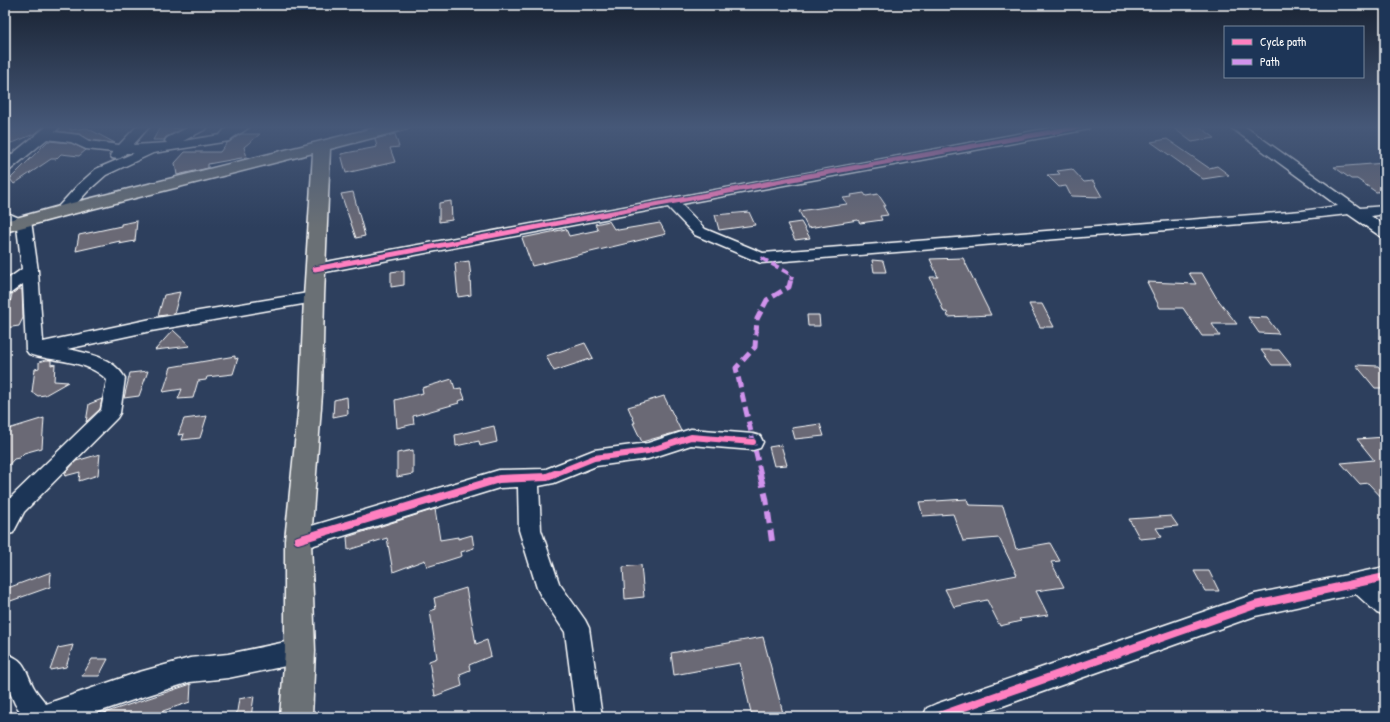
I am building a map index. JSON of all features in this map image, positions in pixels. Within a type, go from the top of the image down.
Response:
[{"type":"main road","points":[[13,222],[267,160]]},
{"type":"main road","points":[[296,717],[300,652],[298,540],[311,394],[315,269],[321,160]]},
{"type":"street","points":[[5,167],[14,160]]},
{"type":"street","points":[[62,211],[82,188],[101,172],[112,160]]},
{"type":"street","points":[[101,172],[130,160]]},
{"type":"street","points":[[315,269],[901,160]]},
{"type":"street","points":[[1282,160],[1385,233]]},
{"type":"street","points":[[671,202],[700,232],[761,258],[1353,211],[1385,210]]},
{"type":"street","points":[[13,222],[30,270],[35,350]]},
{"type":"street","points":[[5,289],[30,270]]},
{"type":"street","points":[[35,350],[151,325],[314,297]]},
{"type":"street","points":[[5,526],[16,506],[110,413],[114,392],[116,378],[111,371],[78,358],[35,350]]},
{"type":"street","points":[[298,540],[499,479],[546,477],[594,458],[648,451],[691,437],[753,442]]},
{"type":"street","points":[[528,478],[530,530],[549,588],[578,628],[589,717]]},
{"type":"street","points":[[936,717],[1255,605],[1385,576]]},
{"type":"street","points":[[1360,582],[1385,605]]},
{"type":"street","points":[[47,717],[183,672],[228,666],[300,652]]},
{"type":"street","points":[[5,664],[16,674],[24,695],[39,717]]},
{"type":"building","points":[[29,160],[50,160],[14,184],[10,179]]},
{"type":"building","points":[[178,160],[232,160],[208,164],[208,168],[177,175],[175,163]]},
{"type":"building","points":[[342,160],[394,160],[395,162],[346,173]]},
{"type":"building","points":[[1176,160],[1197,160],[1209,168],[1217,166],[1229,175],[1203,179]]},
{"type":"building","points":[[1385,163],[1385,191],[1376,192],[1357,179],[1351,179],[1334,167]]},
{"type":"building","points":[[1072,169],[1084,182],[1093,181],[1102,197],[1071,196],[1066,186],[1059,187],[1047,175],[1060,174],[1057,171]]},
{"type":"building","points":[[353,192],[365,236],[356,238],[341,194]]},
{"type":"building","points":[[864,193],[866,196],[878,194],[886,206],[883,206],[888,215],[880,216],[882,220],[860,223],[858,220],[808,228],[799,211],[847,204],[843,198]]},
{"type":"building","points":[[451,201],[452,220],[439,222],[439,203]]},
{"type":"building","points":[[749,212],[755,225],[719,230],[715,215]]},
{"type":"building","points":[[137,221],[135,241],[119,244],[120,241],[76,251],[79,235]]},
{"type":"building","points":[[609,221],[614,229],[618,228],[618,230],[660,223],[666,234],[532,266],[522,238],[566,229],[569,236],[598,230],[595,224]]},
{"type":"building","points":[[801,222],[810,238],[795,240],[787,224]]},
{"type":"building","points":[[963,258],[991,315],[948,317],[947,312],[944,312],[930,277],[938,277],[930,259]]},
{"type":"building","points":[[872,260],[883,261],[886,272],[874,272]]},
{"type":"building","points":[[469,261],[471,295],[458,297],[455,263]]},
{"type":"building","points":[[404,270],[404,285],[391,287],[391,272]]},
{"type":"building","points":[[1189,273],[1202,273],[1216,297],[1237,324],[1212,324],[1220,336],[1202,336],[1183,308],[1160,308],[1147,282],[1196,284]]},
{"type":"building","points":[[18,289],[22,289],[23,318],[19,326],[5,328],[5,308],[9,307],[12,294]]},
{"type":"building","points":[[180,292],[174,314],[158,316],[164,295]]},
{"type":"building","points":[[1029,304],[1042,304],[1054,327],[1040,327]]},
{"type":"building","points":[[807,315],[819,315],[820,326],[808,326]]},
{"type":"building","points":[[1248,317],[1267,318],[1279,334],[1259,333]]},
{"type":"building","points":[[173,330],[190,346],[155,350]]},
{"type":"building","points":[[585,343],[593,358],[554,371],[546,356]]},
{"type":"building","points":[[1261,350],[1279,350],[1291,365],[1272,365]]},
{"type":"building","points":[[235,356],[235,359],[238,358],[233,374],[207,377],[206,380],[198,381],[193,398],[178,399],[182,389],[163,392],[171,367]]},
{"type":"building","points":[[51,360],[51,365],[55,364],[54,381],[68,382],[45,395],[38,396],[32,392],[35,369],[39,368],[39,362]]},
{"type":"building","points":[[1356,365],[1378,366],[1385,374],[1385,388],[1375,388]]},
{"type":"building","points":[[148,371],[139,396],[124,398],[130,373]]},
{"type":"building","points":[[452,379],[455,389],[461,388],[465,399],[458,401],[459,403],[413,416],[414,424],[397,428],[395,400],[423,393],[422,388]]},
{"type":"building","points":[[664,396],[681,431],[642,442],[633,423],[635,423],[628,407]]},
{"type":"building","points":[[347,397],[348,414],[333,417],[334,400]]},
{"type":"building","points":[[102,399],[100,409],[86,422],[89,404]]},
{"type":"building","points":[[207,416],[200,438],[182,440],[184,434],[178,435],[184,419]]},
{"type":"building","points":[[44,418],[42,448],[24,453],[19,458],[14,459],[5,469],[5,430]]},
{"type":"building","points":[[820,424],[824,436],[795,439],[792,428]]},
{"type":"building","points":[[494,426],[497,442],[480,446],[479,441],[456,446],[455,435]]},
{"type":"building","points":[[1385,437],[1385,501],[1368,483],[1360,484],[1341,463],[1374,460],[1357,439]]},
{"type":"building","points":[[781,445],[787,465],[774,466],[769,447]]},
{"type":"building","points":[[413,450],[413,474],[397,477],[397,453]]},
{"type":"building","points":[[100,454],[98,475],[79,481],[80,472],[65,476],[66,472],[76,461]]},
{"type":"building","points":[[967,499],[969,505],[1003,506],[1016,549],[1050,543],[1060,561],[1051,562],[1064,587],[1036,591],[1048,615],[1019,619],[1021,621],[1000,626],[987,600],[954,607],[945,589],[1017,575],[999,538],[963,541],[953,514],[923,516],[919,502]]},
{"type":"building","points":[[435,509],[440,540],[458,537],[458,539],[472,535],[474,548],[461,552],[462,556],[427,567],[425,560],[393,572],[387,538],[348,550],[347,537]]},
{"type":"building","points":[[1171,516],[1178,526],[1156,528],[1162,537],[1140,539],[1129,519]]},
{"type":"building","points":[[641,565],[644,597],[625,599],[623,567]]},
{"type":"building","points":[[1194,571],[1209,571],[1219,591],[1205,591]]},
{"type":"building","points":[[51,572],[50,587],[5,603],[5,589]]},
{"type":"building","points":[[466,588],[476,644],[487,640],[491,656],[469,665],[470,670],[460,674],[462,686],[435,696],[429,661],[437,658],[430,611],[436,609],[434,598]]},
{"type":"building","points":[[763,637],[784,717],[752,717],[740,663],[674,675],[671,653]]},
{"type":"building","points":[[73,645],[66,667],[50,670],[58,648]]},
{"type":"building","points":[[92,659],[108,659],[99,676],[82,676]]},
{"type":"building","points":[[191,684],[190,702],[163,711],[162,717],[98,717],[98,715]]},
{"type":"building","points":[[254,696],[251,717],[236,717],[239,699]]},
{"type":"marked path","points":[[761,258],[792,275],[789,287],[767,300],[757,319],[755,347],[736,368],[766,498],[772,541]]},
{"type":"cycle path","points":[[315,269],[898,160]]},
{"type":"cycle path","points":[[298,540],[499,479],[547,477],[594,458],[648,451],[691,437],[753,442]]},
{"type":"cycle path","points":[[936,717],[1255,605],[1385,577]]}]
